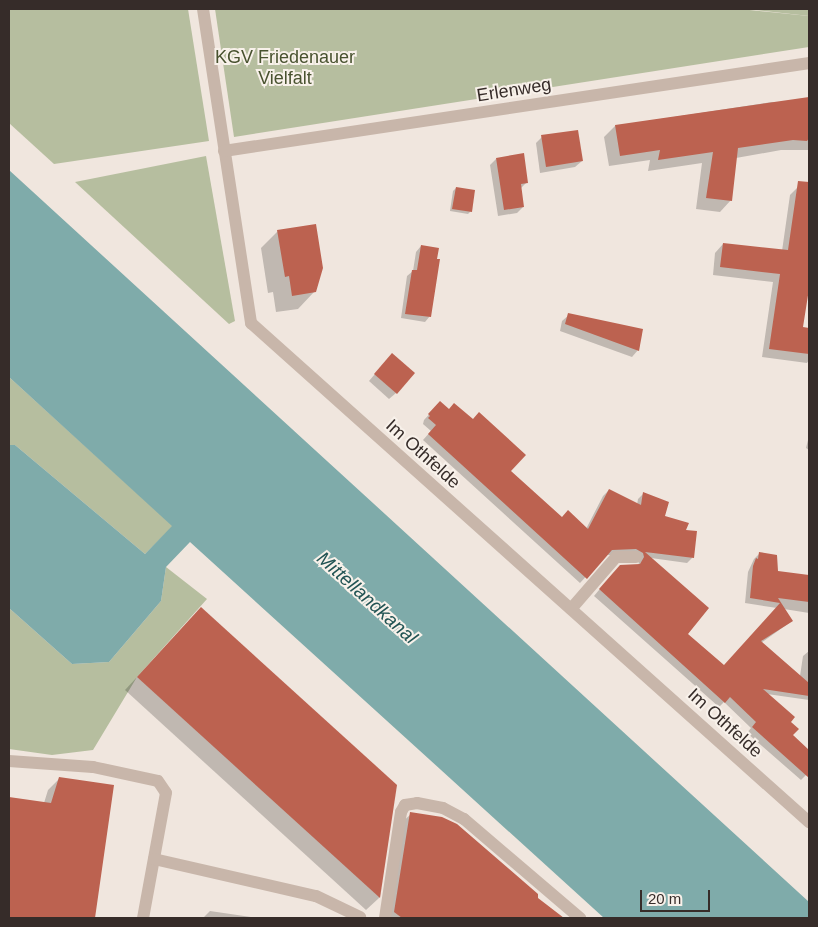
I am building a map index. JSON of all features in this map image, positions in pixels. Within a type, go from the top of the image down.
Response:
[{"type":"street","name":"Im Othfelde","points":[[203,9],[251,323],[809,822]]},
{"type":"street","name":"Erlenweg","points":[[224,151],[809,63]]},
{"type":"street","points":[[571,609],[616,558],[636,557]]},
{"type":"street","points":[[9,760],[93,767],[158,781],[166,794],[142,918]]},
{"type":"street","points":[[385,918],[401,812],[405,805],[417,803],[443,808],[464,819],[580,918]]},
{"type":"street","points":[[154,859],[316,896],[360,917]]},
{"type":"green space","name":"KGV Friedenauer Vielfalt","points":[[9,9],[188,9],[209,141],[54,164],[9,123]]},
{"type":"green space","name":"KGV Friedenauer Vielfalt","points":[[215,9],[740,9],[809,16],[809,47],[234,137]]},
{"type":"green space","points":[[747,9],[809,9],[809,16]]},
{"type":"green space","points":[[206,156],[235,321],[229,324],[75,182]]},
{"type":"green space","points":[[9,377],[173,526],[145,554],[15,445],[9,445]]},
{"type":"green space","points":[[166,567],[207,599],[137,677],[93,750],[52,755],[9,749],[9,608],[72,664],[109,662],[161,601]]},
{"type":"water","name":"Mittellandkanal","points":[[9,170],[809,902],[809,918],[604,918],[190,542],[166,567],[161,601],[109,662],[72,664],[9,608],[9,445],[15,445],[145,554],[172,526],[9,377]]},
{"type":"building","points":[[809,97],[809,138],[807,141],[793,140],[738,148],[732,201],[706,198],[713,152],[658,160],[660,150],[620,156],[615,125]]},
{"type":"building","points":[[578,130],[583,161],[546,167],[541,135]]},
{"type":"building","points":[[524,153],[528,183],[521,184],[524,207],[504,210],[496,158]]},
{"type":"building","points":[[798,181],[809,182],[809,289],[803,327],[809,328],[809,354],[769,349],[780,274],[720,267],[723,243],[788,250]]},
{"type":"building","points":[[456,187],[475,190],[472,212],[452,209]]},
{"type":"building","points":[[316,224],[323,268],[316,292],[292,296],[289,276],[285,277],[277,230]]},
{"type":"building","points":[[421,245],[439,248],[437,259],[440,259],[431,317],[405,314],[412,270],[417,270]]},
{"type":"building","points":[[568,313],[643,329],[639,351],[565,324]]},
{"type":"building","points":[[392,353],[415,373],[397,394],[374,374]]},
{"type":"building","points":[[440,401],[449,409],[454,403],[473,419],[479,412],[526,455],[511,471],[562,517],[568,510],[588,529],[609,489],[641,505],[643,492],[669,502],[665,516],[689,523],[686,530],[697,531],[694,558],[645,552],[709,608],[688,634],[724,665],[780,603],[750,598],[753,566],[756,558],[758,559],[759,552],[777,555],[778,571],[809,575],[809,602],[778,598],[793,621],[761,641],[809,683],[809,696],[763,689],[795,717],[791,722],[799,729],[793,735],[809,750],[809,778],[752,727],[756,722],[730,697],[725,703],[599,589],[620,565],[640,564],[644,557],[643,553],[636,549],[612,550],[587,579],[428,434],[436,425],[428,418],[430,416],[428,414]]},
{"type":"building","points":[[201,607],[397,785],[380,898],[137,677]]},
{"type":"building","points":[[59,777],[114,785],[95,918],[9,918],[9,797],[51,803]]},
{"type":"building","points":[[410,812],[442,817],[457,824],[538,894],[538,898],[564,918],[402,918],[394,912]]}]
